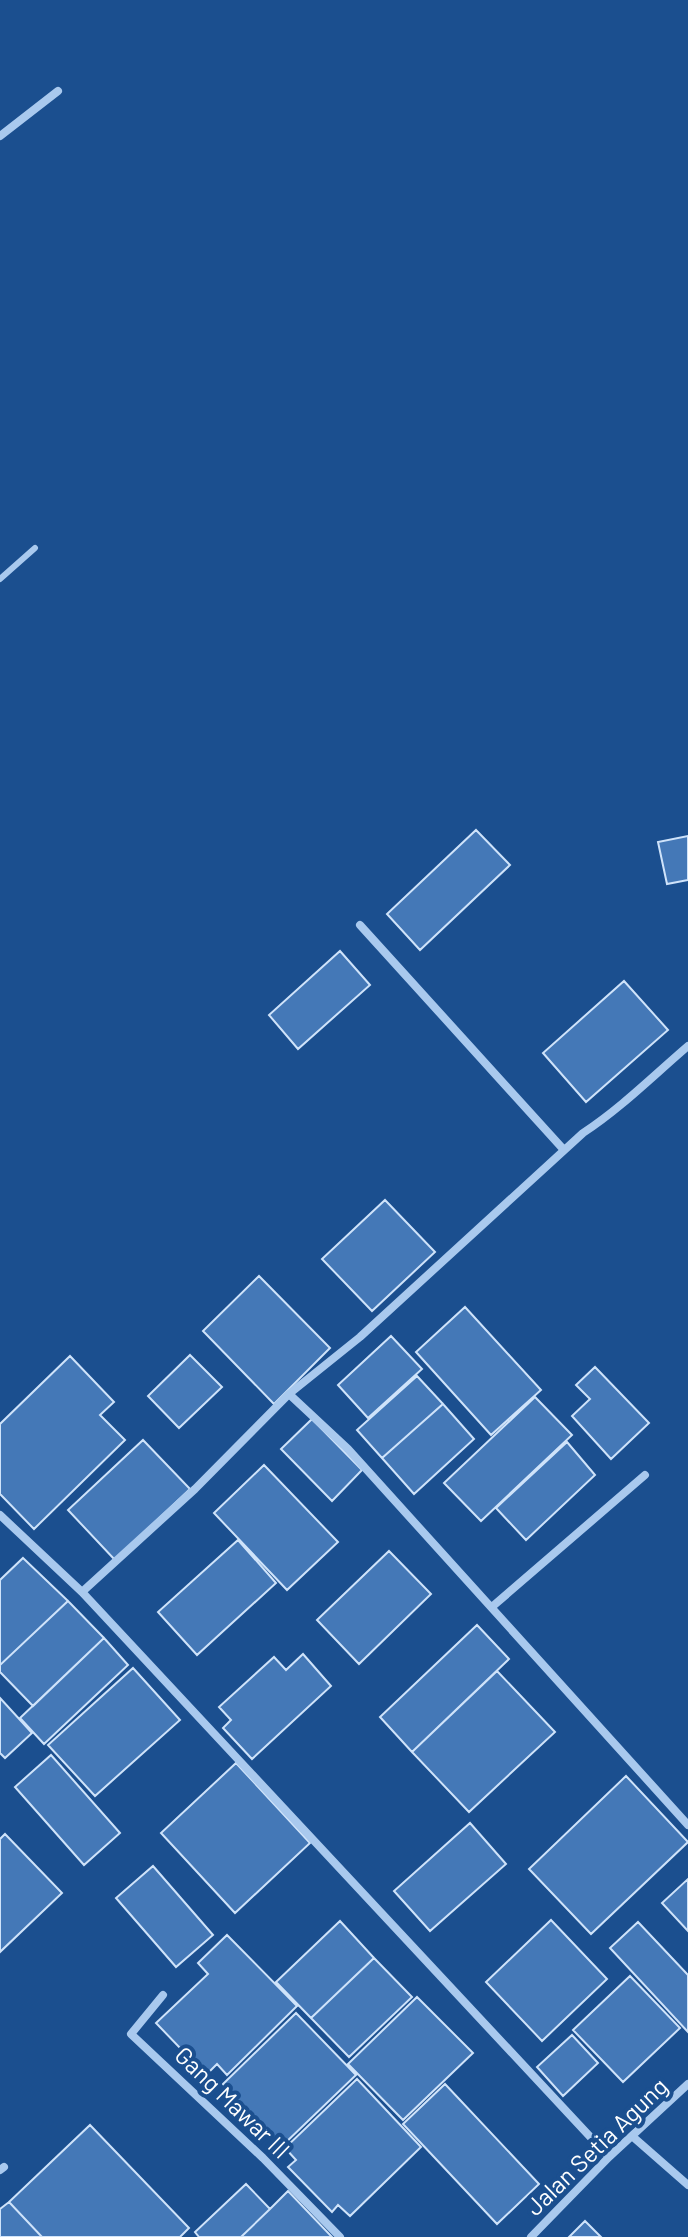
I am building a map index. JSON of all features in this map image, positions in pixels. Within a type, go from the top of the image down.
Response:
[{"type":"street","points":[[0,136],[58,91]]},
{"type":"street","points":[[360,925],[564,1150]]},
{"type":"street","points":[[82,1592],[195,1489],[289,1394],[360,1337],[564,1150],[614,1112],[627,1096],[688,1046]]},
{"type":"street","points":[[289,1394],[348,1449],[409,1521],[493,1606],[571,1698],[688,1825]]},
{"type":"street","points":[[493,1606],[645,1475]]},
{"type":"street","points":[[0,1515],[82,1592],[609,2157]]},
{"type":"street","name":"Gang Mawar III","points":[[163,1995],[131,2034],[263,2158],[340,2237]]},
{"type":"street","name":"Jalan Setia Agung","points":[[531,2237],[609,2157],[688,2084]]},
{"type":"street","points":[[632,2136],[688,2185]]},
{"type":"lane","points":[[0,579],[35,548]]},
{"type":"building","points":[[476,830],[510,865],[420,950],[387,914]]},
{"type":"building","points":[[688,836],[688,880],[667,884],[658,842]]},
{"type":"building","points":[[340,951],[370,985],[298,1049],[269,1015]]},
{"type":"building","points":[[624,981],[668,1030],[586,1102],[543,1053]]},
{"type":"building","points":[[385,1200],[435,1252],[372,1311],[322,1259]]},
{"type":"building","points":[[259,1276],[330,1348],[274,1404],[203,1331]]},
{"type":"building","points":[[465,1307],[541,1390],[491,1435],[416,1352]]},
{"type":"building","points":[[391,1336],[422,1369],[368,1418],[338,1385]]},
{"type":"building","points":[[190,1355],[222,1387],[179,1428],[148,1396]]},
{"type":"building","points":[[70,1356],[114,1402],[100,1415],[125,1440],[34,1529],[0,1494],[0,1424]]},
{"type":"building","points":[[595,1367],[649,1423],[611,1459],[572,1416],[590,1399],[576,1385]]},
{"type":"building","points":[[417,1376],[443,1404],[382,1458],[357,1430]]},
{"type":"building","points":[[535,1397],[572,1435],[481,1521],[444,1483]]},
{"type":"building","points":[[443,1404],[474,1439],[414,1494],[382,1458]]},
{"type":"building","points":[[312,1419],[362,1470],[332,1501],[281,1449]]},
{"type":"building","points":[[143,1440],[190,1489],[115,1560],[68,1510]]},
{"type":"building","points":[[567,1442],[595,1475],[526,1540],[496,1508]]},
{"type":"building","points":[[264,1465],[338,1542],[287,1590],[214,1513]]},
{"type":"building","points":[[238,1540],[276,1583],[197,1655],[158,1612]]},
{"type":"building","points":[[389,1551],[431,1594],[359,1664],[317,1620]]},
{"type":"building","points":[[23,1558],[68,1601],[0,1665],[0,1580]]},
{"type":"building","points":[[68,1601],[104,1638],[33,1706],[0,1672],[0,1665]]},
{"type":"building","points":[[477,1625],[509,1659],[412,1752],[380,1717]]},
{"type":"building","points":[[104,1638],[128,1665],[44,1744],[20,1718]]},
{"type":"building","points":[[303,1654],[331,1686],[252,1759],[223,1728],[231,1720],[219,1707],[274,1657],[286,1670]]},
{"type":"building","points":[[133,1668],[180,1720],[95,1796],[48,1745]]},
{"type":"building","points":[[497,1671],[555,1732],[469,1812],[412,1752]]},
{"type":"building","points":[[0,1698],[32,1733],[5,1758],[0,1753]]},
{"type":"building","points":[[51,1755],[120,1833],[84,1865],[15,1787]]},
{"type":"building","points":[[236,1763],[310,1843],[235,1913],[161,1833]]},
{"type":"building","points":[[626,1776],[688,1842],[591,1934],[529,1869]]},
{"type":"building","points":[[470,1823],[506,1864],[430,1931],[394,1891]]},
{"type":"building","points":[[5,1834],[62,1893],[0,1952],[0,1839]]},
{"type":"building","points":[[153,1866],[213,1935],[176,1967],[116,1898]]},
{"type":"building","points":[[688,1879],[688,1931],[662,1903]]},
{"type":"building","points":[[551,1920],[607,1979],[542,2041],[486,1982]]},
{"type":"building","points":[[340,1921],[374,1958],[311,2018],[276,1982]]},
{"type":"building","points":[[638,1922],[688,1975],[688,2032],[610,1948]]},
{"type":"building","points":[[227,1935],[297,2006],[227,2075],[217,2064],[206,2075],[156,2023],[208,1974],[198,1963]]},
{"type":"building","points":[[374,1958],[412,1997],[349,2057],[311,2018]]},
{"type":"building","points":[[630,1976],[680,2028],[623,2082],[573,2030]]},
{"type":"building","points":[[417,1997],[473,2053],[403,2120],[348,2064]]},
{"type":"building","points":[[296,2013],[356,2075],[282,2146],[223,2084]]},
{"type":"building","points":[[572,2035],[598,2063],[563,2096],[537,2067]]},
{"type":"building","points":[[357,2079],[421,2147],[350,2216],[338,2205],[332,2212],[288,2167],[296,2160],[285,2148]]},
{"type":"building","points":[[445,2084],[539,2184],[497,2224],[403,2124]]},
{"type":"building","points":[[90,2125],[189,2228],[180,2237],[42,2237],[9,2202]]},
{"type":"building","points":[[246,2184],[270,2209],[241,2237],[199,2237],[195,2232]]},
{"type":"building","points":[[288,2191],[332,2237],[241,2237],[270,2209]]},
{"type":"building","points":[[9,2202],[42,2237],[0,2237],[0,2209]]},
{"type":"building","points":[[585,2221],[601,2237],[569,2237]]}]
